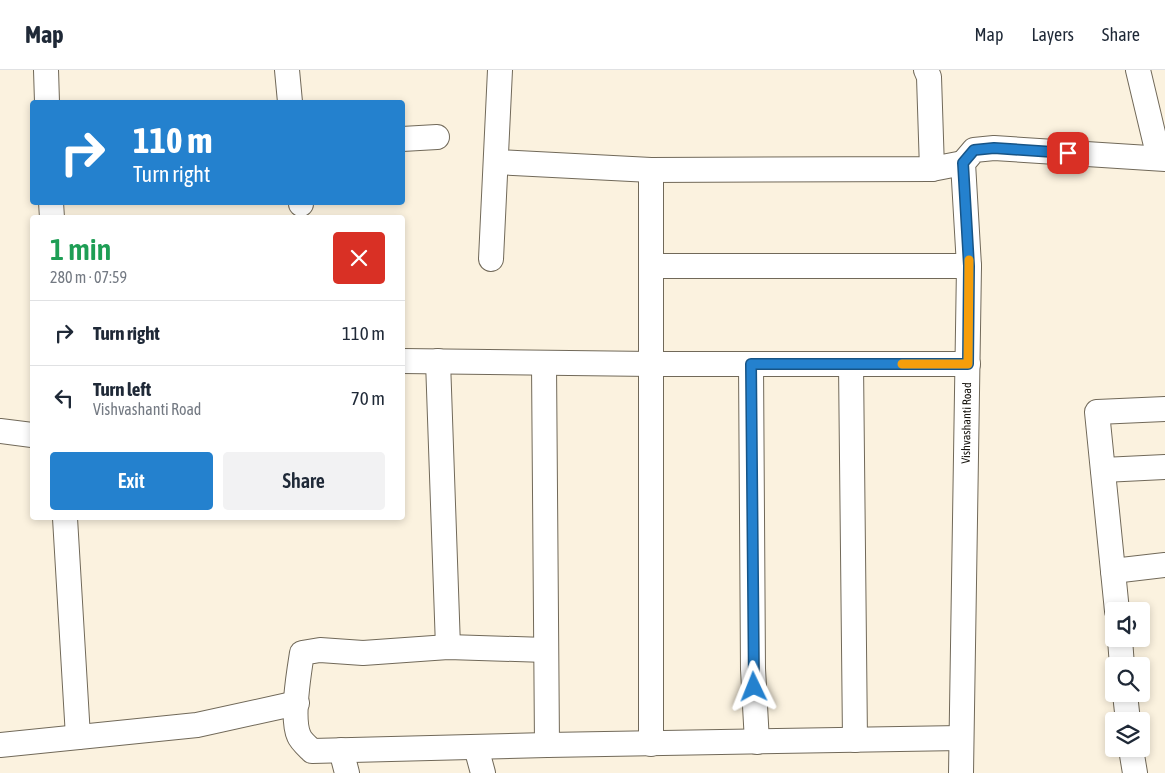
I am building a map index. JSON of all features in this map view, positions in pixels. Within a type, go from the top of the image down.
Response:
[{"type":"street","points":[[46,70],[47,100]]},
{"type":"street","points":[[287,70],[290,100]]},
{"type":"street","points":[[491,258],[500,70]]},
{"type":"street","points":[[926,70],[929,77],[932,169]]},
{"type":"street","points":[[496,162],[652,170],[932,169],[963,163],[974,150],[994,148],[1162,159],[1138,70]]},
{"type":"street","points":[[405,139],[437,137]]},
{"type":"street","name":"Vishvashanti Road","points":[[961,773],[969,266],[963,163]]},
{"type":"street","points":[[651,744],[652,170]]},
{"type":"street","points":[[652,266],[969,266]]},
{"type":"street","points":[[438,361],[448,647]]},
{"type":"street","points":[[405,362],[544,364],[968,364]]},
{"type":"street","points":[[544,364],[547,745]]},
{"type":"street","points":[[751,364],[753,669],[757,742]]},
{"type":"street","points":[[851,364],[854,740]]},
{"type":"street","points":[[1116,602],[1097,412],[1165,409]]},
{"type":"street","points":[[0,431],[30,435]]},
{"type":"street","points":[[1103,470],[1165,467]]},
{"type":"street","points":[[64,520],[78,737]]},
{"type":"street","points":[[1113,571],[1165,565]]},
{"type":"street","points":[[546,650],[448,647],[363,653],[320,650],[302,653],[296,703],[299,737],[312,751],[961,738]]},
{"type":"street","points":[[0,745],[197,725],[296,703]]},
{"type":"street","points":[[476,747],[483,773]]},
{"type":"street","points":[[341,750],[348,773]]},
{"type":"street","points":[[1132,757],[1135,773]]},
{"type":"slow traffic","points":[[902,364],[968,364],[969,260]]},
{"type":"route","points":[[754,687],[751,364],[968,364],[969,266],[963,163],[974,150],[994,148],[1068,153]]}]
